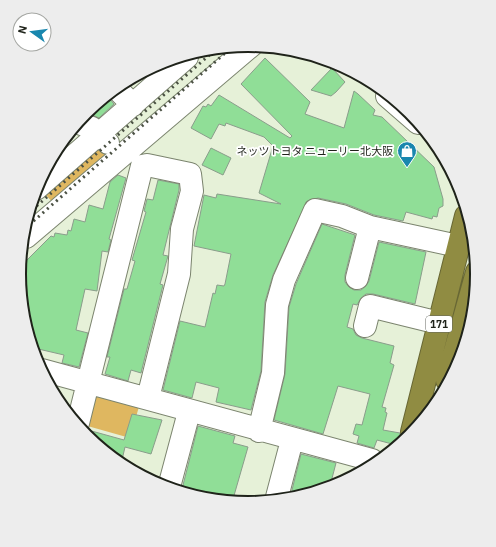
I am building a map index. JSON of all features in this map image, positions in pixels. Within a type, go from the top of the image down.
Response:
[{"type":"highway","name":"171","points":[[415,420],[464,223]]},
{"type":"highway","name":"171","points":[[453,357],[467,307]]},
{"type":"street","points":[[29,235],[120,156],[244,52]]},
{"type":"street","points":[[47,179],[99,134],[126,97],[179,63]]},
{"type":"street","points":[[83,125],[92,128],[120,156],[133,157],[142,166]]},
{"type":"street","points":[[142,166],[147,165],[190,174],[192,191],[182,229],[179,274],[148,398]]},
{"type":"street","points":[[79,418],[90,382],[142,166]]},
{"type":"street","points":[[259,431],[273,373],[277,305],[284,280],[315,210],[342,216],[370,227],[458,246]]},
{"type":"street","points":[[357,278],[370,227]]},
{"type":"street","points":[[365,326],[370,306],[439,322]]},
{"type":"street","points":[[49,372],[148,398],[189,412],[369,459]]},
{"type":"street","points":[[170,482],[189,412]]},
{"type":"street","points":[[278,494],[292,440]]},
{"type":"shaded area","points":[[101,146],[111,157],[55,205],[45,194]]},
{"type":"shaded area","points":[[94,390],[140,403],[130,438],[87,426],[84,423]]},
{"type":"building","points":[[265,58],[310,102],[305,114],[344,128],[354,91],[358,94],[375,110],[373,115],[382,117],[434,167],[443,199],[443,206],[439,208],[437,217],[433,216],[432,219],[406,212],[403,221],[374,215],[346,204],[318,198],[307,201],[273,275],[265,302],[261,371],[251,410],[216,402],[219,388],[196,382],[192,398],[163,390],[180,321],[205,327],[213,293],[215,294],[217,285],[224,286],[225,284],[231,254],[194,246],[204,195],[216,198],[217,194],[281,204],[259,193],[273,146],[264,137],[226,123],[225,126],[219,124],[211,139],[191,128],[203,106],[206,107],[208,104],[211,106],[219,95],[290,138],[292,136],[241,84]]},
{"type":"building","points":[[332,68],[345,82],[336,92],[331,96],[311,90]]},
{"type":"building","points":[[110,100],[114,104],[99,118],[93,115]]},
{"type":"building","points":[[211,148],[231,158],[223,175],[202,165]]},
{"type":"building","points":[[118,175],[126,178],[109,239],[111,240],[108,252],[102,251],[97,291],[85,289],[76,330],[88,333],[79,367],[62,363],[64,355],[40,349],[30,317],[26,288],[26,261],[51,236],[54,237],[55,233],[67,235],[68,230],[71,231],[74,219],[85,222],[89,205],[103,209],[110,182]]},
{"type":"building","points":[[158,180],[179,184],[179,190],[163,255],[168,256],[160,284],[163,285],[141,373],[131,370],[128,381],[105,374],[110,357],[107,357],[124,289],[127,289],[135,261],[132,260],[146,212],[144,211],[147,199],[153,200]]},
{"type":"building","points":[[322,224],[355,235],[345,275],[345,282],[354,290],[361,290],[369,281],[379,242],[426,252],[415,304],[373,294],[366,294],[361,298],[357,305],[353,304],[347,327],[353,329],[356,335],[362,338],[394,346],[390,363],[394,365],[382,407],[386,408],[385,412],[387,413],[383,430],[400,433],[390,443],[377,440],[374,448],[357,443],[359,436],[353,434],[356,424],[362,425],[370,394],[338,386],[323,434],[274,420],[285,374],[289,307],[296,284]]},
{"type":"building","points":[[132,414],[162,420],[151,454],[125,447],[123,457],[113,450],[92,431],[124,440]]},
{"type":"building","points":[[198,426],[235,436],[233,443],[248,447],[234,495],[219,494],[183,486]]},
{"type":"building","points":[[301,454],[336,463],[332,479],[292,491]]},
{"type":"railway","points":[[32,222],[226,53]]},
{"type":"railway","points":[[37,206],[209,55]]},
{"type":"place","name":"ネッツトヨタ ニューリー北大阪","points":[[407,168]]}]
